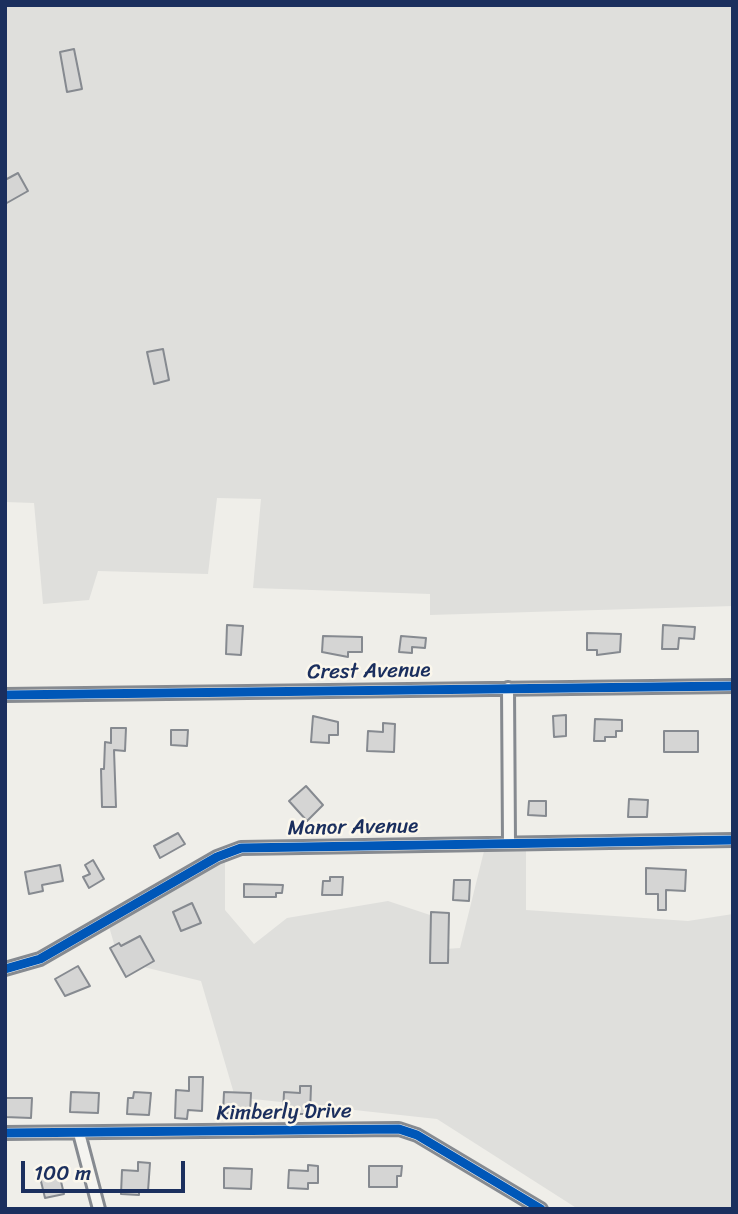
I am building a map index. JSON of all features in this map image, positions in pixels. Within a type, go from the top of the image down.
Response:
[{"type":"street","name":"Crest Avenue","points":[[5,695],[733,686]]},
{"type":"street","points":[[508,688],[509,843]]},
{"type":"street","name":"Manor Avenue","points":[[5,969],[40,959],[217,857],[241,848],[733,840]]},
{"type":"street","name":"Kimberly Drive","points":[[5,1133],[399,1129],[417,1135],[541,1209]]},
{"type":"street","points":[[79,1133],[99,1209]]},
{"type":"shaded area","points":[[5,5],[733,5],[733,606],[430,615],[430,594],[253,588],[261,499],[217,498],[208,574],[98,571],[89,600],[43,604],[34,503],[5,502]]},
{"type":"shaded area","points":[[486,843],[526,843],[526,910],[688,921],[733,914],[733,1209],[578,1209],[437,1119],[235,1097],[201,981],[119,961],[106,916],[225,853],[225,910],[254,944],[287,918],[388,901],[442,919],[445,949],[460,948]]},
{"type":"building","points":[[74,49],[82,89],[67,92],[60,52]]},
{"type":"building","points":[[18,173],[28,191],[5,204],[5,180]]},
{"type":"building","points":[[163,349],[169,380],[154,384],[147,352]]},
{"type":"building","points":[[227,625],[243,626],[241,655],[226,654]]},
{"type":"building","points":[[663,625],[695,627],[694,639],[679,638],[678,649],[662,649]]},
{"type":"building","points":[[587,633],[621,634],[620,652],[597,655],[597,650],[587,650]]},
{"type":"building","points":[[323,636],[362,637],[362,652],[348,652],[348,657],[322,652]]},
{"type":"building","points":[[401,636],[426,638],[425,648],[412,647],[412,653],[399,652]]},
{"type":"building","points":[[566,715],[566,736],[554,737],[553,716]]},
{"type":"building","points":[[313,716],[338,722],[338,735],[329,735],[329,743],[311,742]]},
{"type":"building","points":[[595,719],[622,720],[622,731],[616,731],[616,737],[605,737],[605,741],[594,741]]},
{"type":"building","points":[[383,723],[395,724],[394,752],[367,751],[368,731],[383,732]]},
{"type":"building","points":[[111,728],[126,728],[125,751],[114,750],[116,807],[102,807],[101,769],[104,769],[105,742],[111,743]]},
{"type":"building","points":[[171,730],[188,730],[187,746],[171,745]]},
{"type":"building","points":[[664,731],[698,731],[698,752],[664,752]]},
{"type":"building","points":[[306,786],[323,805],[307,821],[289,801]]},
{"type":"building","points":[[629,799],[648,800],[647,817],[628,817]]},
{"type":"building","points":[[529,801],[546,801],[546,816],[528,815]]},
{"type":"building","points":[[178,833],[185,844],[160,858],[154,846]]},
{"type":"building","points":[[93,860],[104,879],[89,888],[83,877],[90,874],[85,865]]},
{"type":"building","points":[[60,865],[63,881],[42,885],[43,891],[29,894],[25,872]]},
{"type":"building","points":[[646,868],[686,870],[685,891],[666,890],[666,910],[658,910],[658,894],[646,894]]},
{"type":"building","points":[[330,877],[343,877],[342,895],[322,895],[323,881],[330,881]]},
{"type":"building","points":[[454,880],[470,880],[469,901],[453,900]]},
{"type":"building","points":[[244,884],[283,885],[282,893],[276,893],[276,897],[244,897]]},
{"type":"building","points":[[192,903],[201,923],[181,931],[173,912]]},
{"type":"building","points":[[431,912],[449,913],[448,963],[430,963]]},
{"type":"building","points":[[140,936],[154,961],[126,977],[110,948],[119,943],[121,946]]},
{"type":"building","points":[[78,966],[90,986],[65,996],[55,979]]},
{"type":"building","points":[[189,1077],[203,1077],[202,1111],[188,1110],[187,1119],[175,1118],[176,1090],[189,1091]]},
{"type":"building","points":[[300,1086],[311,1086],[310,1114],[283,1114],[284,1092],[300,1093]]},
{"type":"building","points":[[71,1092],[99,1093],[98,1113],[70,1112]]},
{"type":"building","points":[[134,1092],[151,1093],[149,1115],[127,1114],[128,1098],[133,1098]]},
{"type":"building","points":[[224,1092],[251,1093],[250,1114],[223,1113]]},
{"type":"building","points":[[5,1098],[32,1098],[31,1118],[5,1117]]},
{"type":"building","points":[[138,1162],[150,1163],[148,1191],[139,1191],[139,1195],[121,1194],[122,1170],[138,1171]]},
{"type":"building","points":[[308,1165],[318,1166],[318,1183],[308,1183],[308,1189],[288,1188],[289,1170],[308,1171]]},
{"type":"building","points":[[369,1166],[402,1166],[401,1176],[397,1176],[397,1187],[369,1187]]},
{"type":"building","points":[[224,1168],[252,1169],[251,1189],[224,1188]]},
{"type":"building","points":[[58,1169],[64,1194],[45,1198],[39,1173]]},
{"type":"cycle path","points":[[5,695],[733,686]]},
{"type":"cycle path","points":[[5,969],[40,959],[217,857],[241,848],[733,840]]},
{"type":"cycle path","points":[[5,1133],[399,1129],[417,1135],[541,1209]]}]
